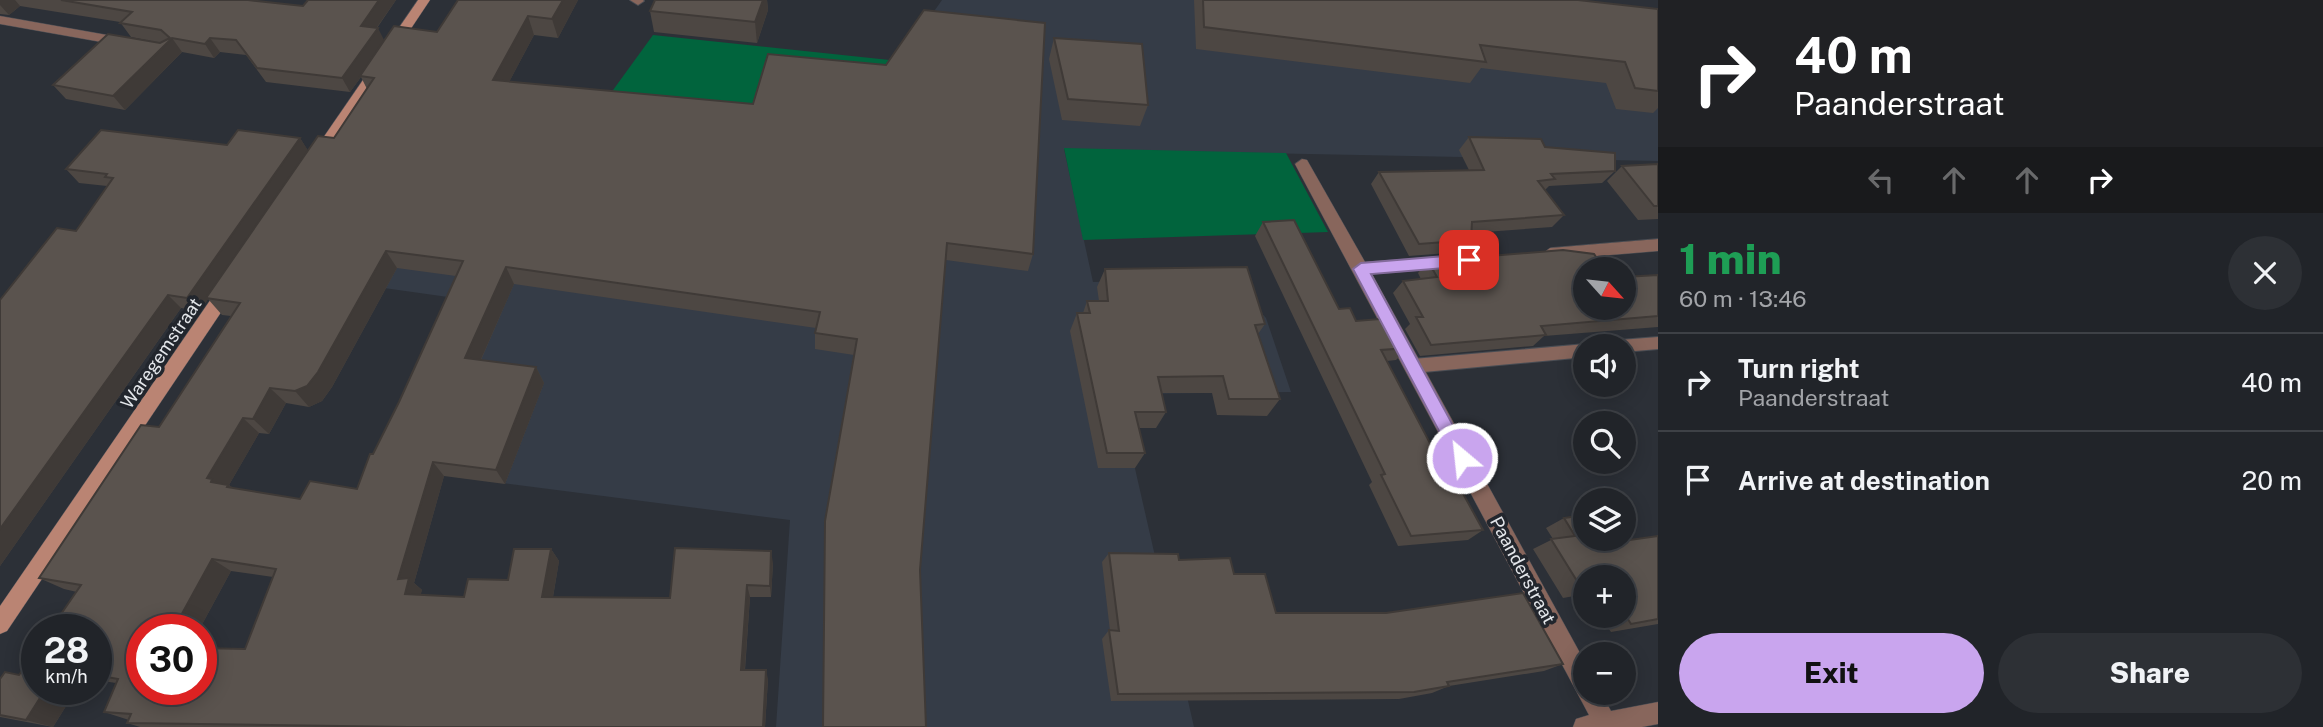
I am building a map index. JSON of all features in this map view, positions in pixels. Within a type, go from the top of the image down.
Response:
[{"type":"street","points":[[307,173],[425,0]]},
{"type":"street","points":[[0,20],[145,46]]},
{"type":"street","name":"Paanderstraat","points":[[1302,164],[1573,663]]},
{"type":"street","points":[[1536,255],[1658,245]]},
{"type":"street","points":[[1361,269],[1469,260]]},
{"type":"street","name":"Waregemstraat","points":[[0,624],[236,277]]},
{"type":"street","points":[[1591,705],[1595,725],[1658,713]]},
{"type":"lane","points":[[1636,345],[1658,343]]},
{"type":"lane","points":[[1413,366],[1573,351]]},
{"type":"shaded area","points":[[942,0],[1380,0],[1658,33],[1658,161],[1064,149],[1093,282],[1231,279],[1266,318],[1291,392],[1118,394],[1194,727],[776,727],[790,520],[386,468],[505,305],[270,272],[538,128],[899,61]]},
{"type":"green space","points":[[653,35],[899,61],[754,123],[600,108]]},
{"type":"green space","points":[[1064,148],[1286,153],[1328,232],[1083,240]]},
{"type":"building","points":[[61,0],[248,0],[303,6],[308,0],[379,0],[361,26],[378,28],[342,78],[257,68],[236,40],[210,38],[205,44],[172,38],[113,96],[53,85],[108,34],[160,43],[170,38],[161,30],[120,23],[132,12]]},
{"type":"building","points":[[458,0],[563,0],[552,19],[528,16],[493,80],[753,104],[768,54],[886,65],[924,10],[1045,23],[1033,254],[947,243],[920,570],[926,727],[823,727],[825,521],[857,339],[815,333],[820,312],[506,267],[465,358],[536,367],[496,470],[433,462],[398,579],[409,578],[405,594],[464,597],[468,579],[508,580],[514,549],[551,549],[542,597],[670,598],[675,548],[771,551],[770,586],[747,585],[741,670],[766,670],[763,727],[408,727],[127,723],[131,714],[104,712],[107,705],[112,705],[112,693],[118,679],[112,678],[112,614],[61,614],[81,585],[39,578],[141,425],[159,427],[240,303],[206,298],[318,136],[334,138],[374,78],[360,76],[394,26],[437,32]],"holes":[[[386,251],[463,261],[399,402],[373,454],[370,454],[357,489],[310,481],[300,499],[227,487],[228,485],[211,482],[212,479],[207,478],[243,418],[253,419],[270,388],[295,391],[307,386],[318,372]]]},
{"type":"building","points":[[655,0],[763,0],[755,22],[650,11]]},
{"type":"building","points":[[1203,0],[1578,0],[1658,9],[1658,91],[1635,88],[1625,62],[1480,45],[1486,62],[1204,27]]},
{"type":"building","points":[[1054,38],[1142,44],[1148,105],[1068,99]]},
{"type":"building","points":[[101,130],[227,145],[238,130],[300,138],[187,298],[168,295],[0,529],[0,300],[57,228],[76,231],[113,178],[105,177],[107,174],[66,169]]},
{"type":"building","points":[[1469,137],[1541,139],[1545,147],[1615,153],[1615,171],[1551,174],[1555,179],[1538,181],[1564,215],[1472,222],[1471,240],[1419,244],[1379,172],[1484,170]]},
{"type":"building","points":[[1658,164],[1658,206],[1654,206],[1622,166]]},
{"type":"building","points":[[1294,220],[1339,309],[1350,308],[1356,321],[1392,318],[1408,348],[1381,350],[1443,468],[1449,468],[1483,530],[1411,536],[1381,475],[1385,474],[1263,222]]},
{"type":"building","points":[[1563,250],[1594,254],[1596,257],[1573,257],[1573,320],[1611,320],[1541,326],[1546,335],[1431,345],[1416,317],[1423,317],[1403,281],[1437,277],[1428,261]]},
{"type":"building","points":[[1247,267],[1265,324],[1255,325],[1280,399],[1229,399],[1223,376],[1158,377],[1166,412],[1135,412],[1145,453],[1107,453],[1077,313],[1090,313],[1087,301],[1108,301],[1105,269]]},
{"type":"building","points":[[1658,275],[1658,316],[1636,318],[1636,276]]},
{"type":"building","points":[[1573,517],[1573,533],[1564,518]]},
{"type":"building","points":[[1573,536],[1573,551],[1636,551],[1636,539],[1658,536],[1658,619],[1636,623],[1636,565],[1573,565],[1573,574],[1551,539]]},
{"type":"building","points":[[1109,553],[1178,554],[1179,560],[1230,558],[1234,574],[1265,574],[1276,613],[1386,613],[1523,593],[1563,664],[1447,682],[1449,686],[1414,692],[1118,694],[1109,630],[1119,631]]},
{"type":"building","points":[[5,672],[19,675],[21,672],[21,705],[36,705],[26,720],[0,715],[0,679]]},
{"type":"route","points":[[1462,458],[1361,269],[1469,260]]}]
